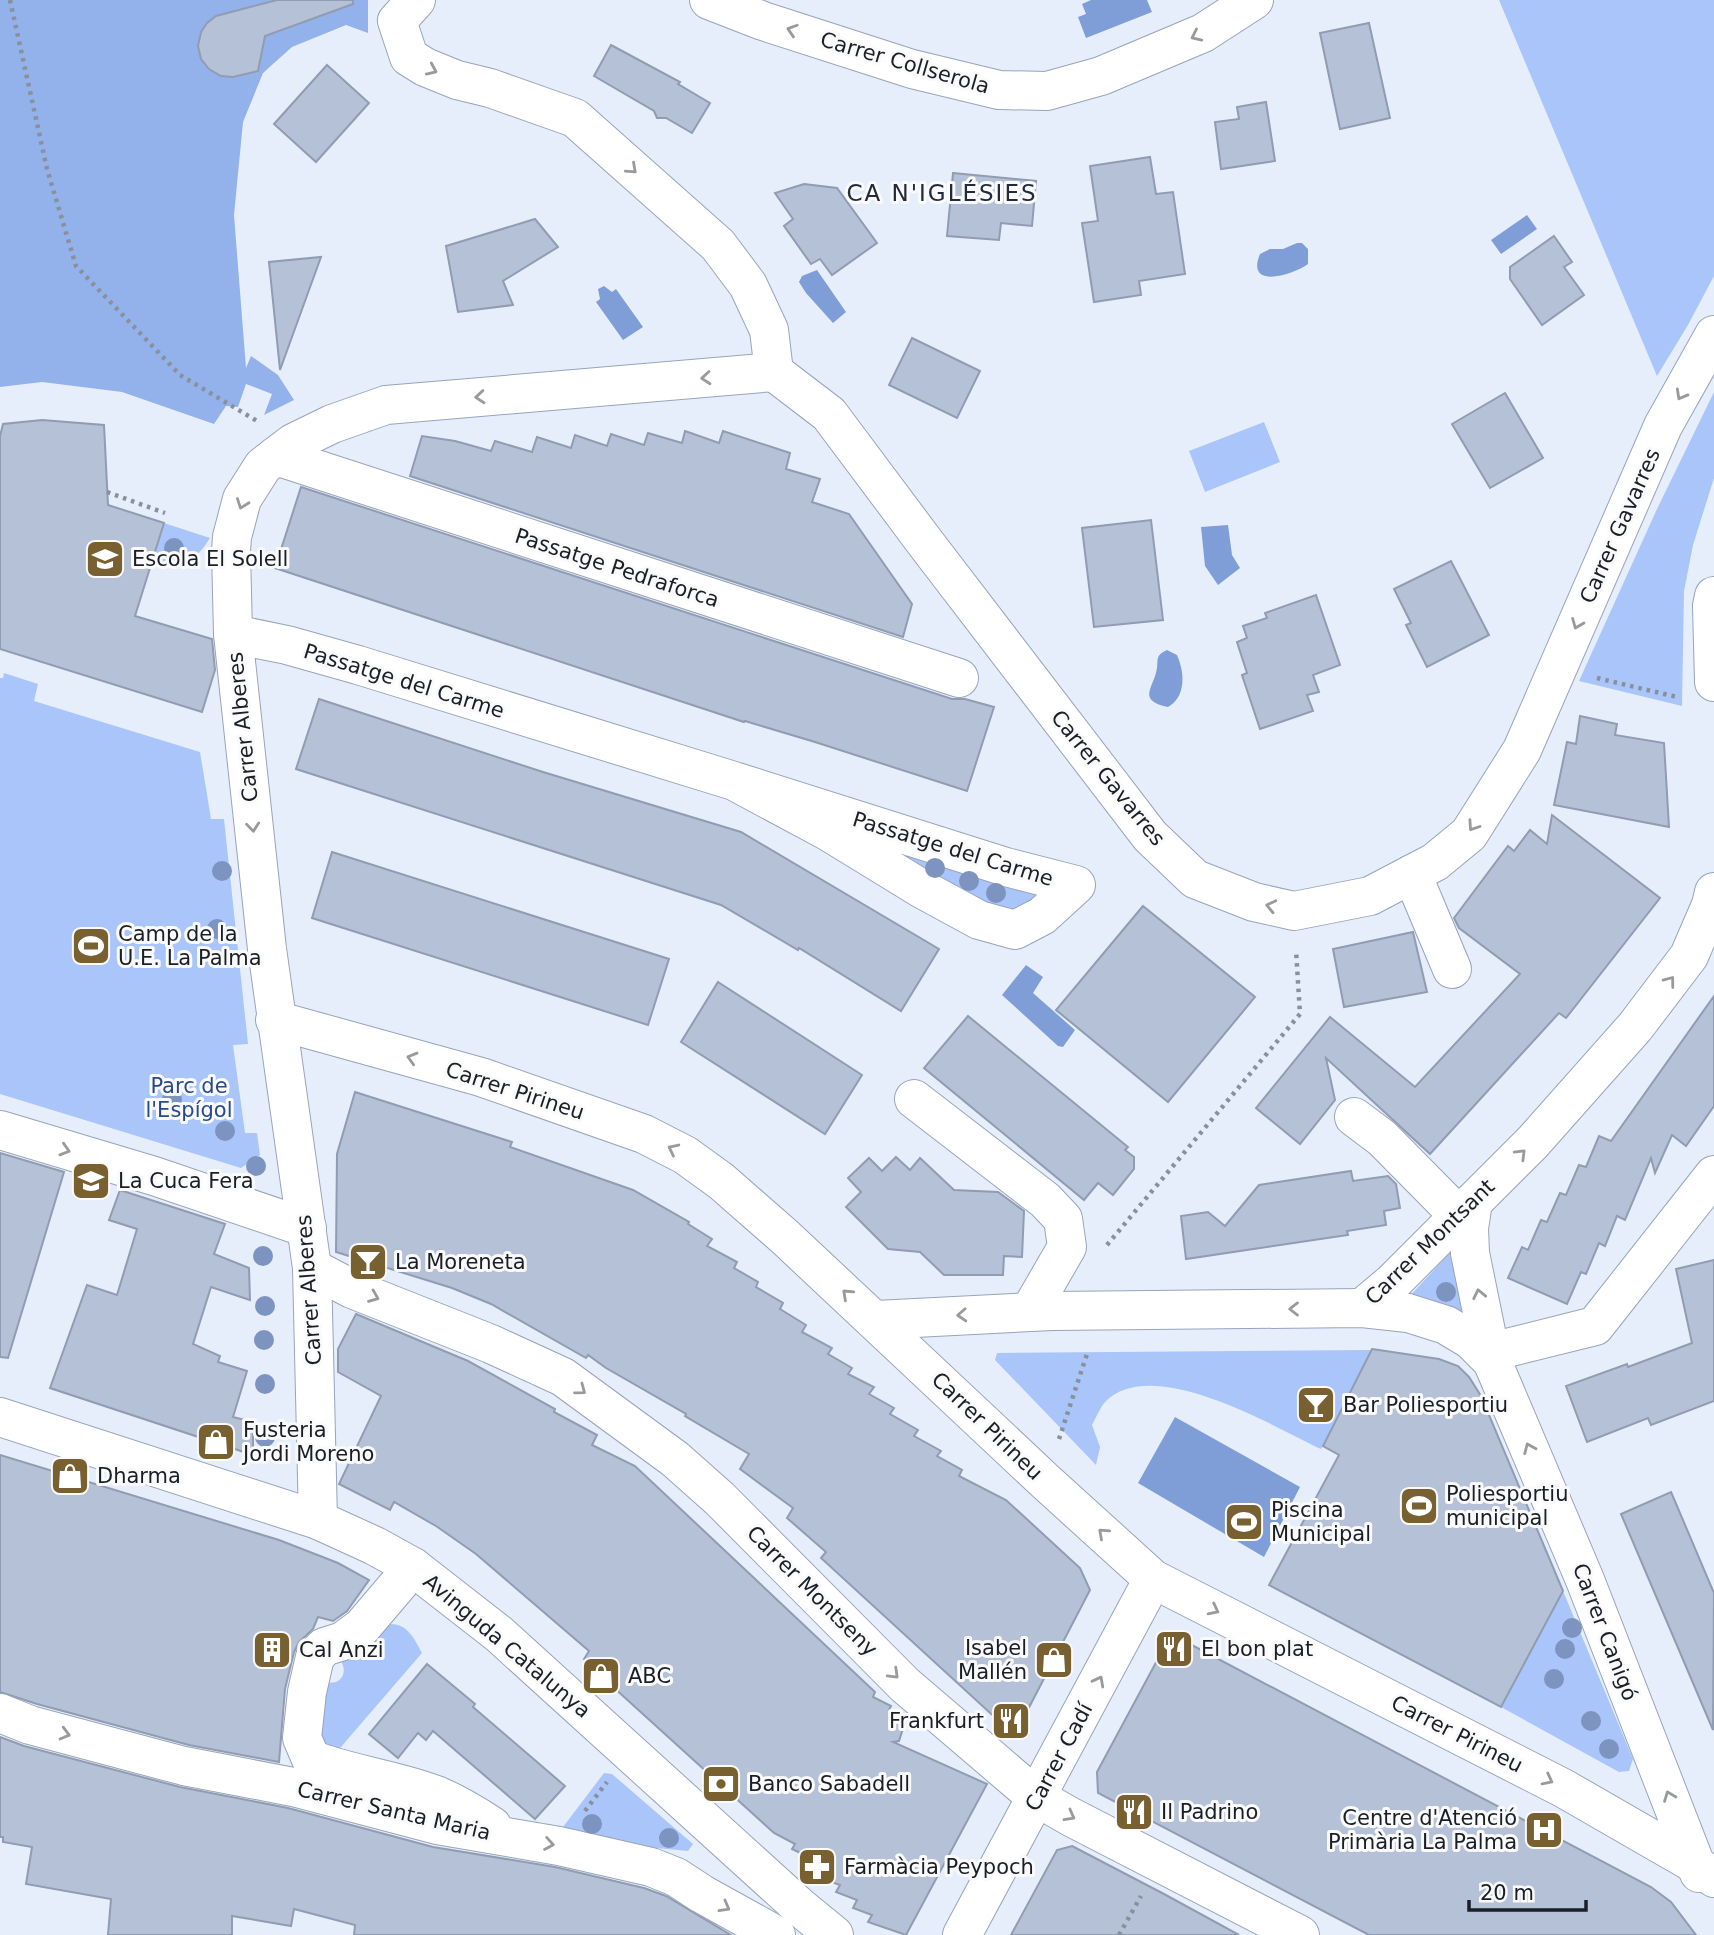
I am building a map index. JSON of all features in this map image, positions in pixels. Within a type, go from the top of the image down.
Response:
[{"type":"street","points":[[416,0],[397,21],[409,57],[425,67],[457,80],[490,88],[576,118],[718,245],[748,285],[769,330],[774,372]]},
{"type":"street","name":"Carrer Collserola","points":[[709,0],[763,21],[912,69],[999,90],[1047,91],[1101,76],[1203,33],[1254,0]]},
{"type":"street","name":"Carrer Gavarres","points":[[774,372],[830,414],[1150,836],[1195,879],[1254,902],[1294,911],[1370,896],[1435,862],[1469,834],[1522,750],[1663,426],[1714,335]]},
{"type":"street","name":"Carrer Alberes","points":[[318,1520],[312,1268],[275,1020],[233,634],[232,537],[242,499],[263,466],[285,449],[332,424],[386,405],[774,372]]},
{"type":"street","name":"Passatge Pedraforca","points":[[285,449],[326,473],[959,678]]},
{"type":"street","points":[[1701,691],[1714,596]]},
{"type":"street","name":"Passatge del Carme","points":[[233,634],[286,645],[734,781],[1006,867],[1076,886],[1042,916],[1015,930],[979,919],[922,889],[829,832],[734,781]]},
{"type":"street","points":[[1412,874],[1452,969]]},
{"type":"street","name":"Carrer Montsant","points":[[876,1320],[1030,1311],[1362,1308],[1393,1282],[1533,1142],[1635,1027],[1689,956],[1714,892]]},
{"type":"street","name":"Carrer Pirineu","points":[[275,1020],[481,1077],[643,1134],[685,1155],[722,1181],[876,1320],[1045,1481],[1153,1579],[1563,1788],[1704,1871]]},
{"type":"street","points":[[914,1099],[1045,1200],[1063,1219],[1067,1247],[1030,1311]]},
{"type":"street","points":[[1354,1117],[1466,1209]]},
{"type":"street","points":[[0,1130],[154,1176],[307,1228]]},
{"type":"street","points":[[1491,1356],[1595,1326],[1714,1175]]},
{"type":"street","name":"Carrer Canigó","points":[[1466,1209],[1469,1253],[1491,1356],[1704,1871],[1714,1904]]},
{"type":"street","name":"Carrer Montseny","points":[[312,1268],[352,1289],[491,1344],[563,1377],[675,1459],[720,1499],[905,1685],[1036,1797],[1300,1935]]},
{"type":"street","name":"Carrer Canigó","points":[[1362,1308],[1408,1313],[1446,1325],[1491,1356]]},
{"type":"street","name":"Avinguda Catalunya","points":[[0,1417],[318,1520],[413,1567],[499,1633],[834,1935]]},
{"type":"street","points":[[413,1567],[362,1627],[343,1641],[324,1647],[315,1657],[307,1692],[302,1738],[311,1759],[331,1767],[433,1794],[459,1805],[512,1838]]},
{"type":"street","name":"Carrer Cadí","points":[[962,1935],[1024,1824],[1153,1579]]},
{"type":"street","name":"Carrer Santa Maria","points":[[0,1713],[30,1725],[184,1766],[293,1787],[437,1825],[559,1846],[651,1867],[676,1877],[776,1935]]},
{"type":"path","points":[[10,0],[47,169],[76,266],[180,375],[285,449]]},
{"type":"path","points":[[107,492],[165,513]]},
{"type":"path","points":[[1559,669],[1701,691]]},
{"type":"path","points":[[1104,1248],[1300,1014],[1294,911]]},
{"type":"path","points":[[1045,1481],[1089,1347]]},
{"type":"path","points":[[559,1846],[631,1751]]},
{"type":"path","points":[[1119,1935],[1146,1886]]},
{"type":"green space","points":[[1499,0],[1714,0],[1714,276],[1657,376]]},
{"type":"green space","points":[[1714,392],[1714,478],[1693,545],[1684,591],[1682,706],[1579,681],[1657,509]]},
{"type":"green space","points":[[1264,422],[1280,462],[1205,492],[1189,451]]},
{"type":"green space","points":[[164,523],[210,538],[199,553],[186,562],[170,565],[151,563]]},
{"type":"green space","name":"Parc de l'Espígol","points":[[4,673],[38,684],[34,701],[200,752],[211,819],[224,819],[248,1044],[233,1045],[245,1133],[257,1133],[260,1155],[241,1168],[0,1094],[0,678],[3,678]]},
{"type":"green space","points":[[858,835],[1054,891],[1003,916]]},
{"type":"green space","points":[[1456,1246],[1473,1327],[1408,1298]]},
{"type":"green space","points":[[1371,1350],[1321,1449],[1213,1399],[1182,1390],[1153,1386],[1127,1389],[1104,1403],[1092,1425],[1100,1447],[1096,1465],[995,1360],[997,1353]]},
{"type":"green space","points":[[1563,1591],[1633,1759],[1629,1771],[1619,1772],[1501,1707]]},
{"type":"green space","points":[[391,1624],[406,1630],[422,1653],[334,1755],[316,1737],[326,1682],[339,1680],[344,1669],[340,1660],[364,1639]]},
{"type":"green space","points":[[604,1773],[612,1774],[693,1844],[688,1851],[636,1846],[560,1831]]},
{"type":"shaded area","points":[[0,0],[368,0],[368,33],[346,25],[292,47],[263,73],[243,122],[234,215],[246,368],[251,356],[278,375],[294,400],[264,415],[272,394],[246,384],[238,407],[226,406],[214,424],[122,392],[42,382],[0,387]]},
{"type":"shaded area","points":[[1091,0],[1147,0],[1152,12],[1086,38],[1078,17],[1086,14],[1082,4]]},
{"type":"shaded area","points":[[1527,215],[1537,229],[1501,254],[1491,240]]},
{"type":"shaded area","points":[[1302,243],[1308,249],[1308,264],[1273,277],[1259,272],[1257,265],[1260,254]]},
{"type":"shaded area","points":[[817,270],[846,312],[833,323],[799,282],[802,276]]},
{"type":"shaded area","points":[[604,286],[612,292],[616,289],[643,327],[623,340],[596,302],[600,299],[598,289]]},
{"type":"shaded area","points":[[1228,525],[1232,555],[1240,568],[1218,585],[1205,566],[1201,527]]},
{"type":"shaded area","points":[[1167,650],[1177,655],[1182,669],[1181,691],[1174,703],[1168,707],[1152,701],[1149,692],[1158,657]]},
{"type":"shaded area","points":[[1026,965],[1043,977],[1033,993],[1075,1030],[1063,1047],[1058,1046],[1002,995]]},
{"type":"shaded area","name":"Piscina Municipal","points":[[1175,1417],[1300,1487],[1264,1557],[1138,1483]]},
{"type":"building","points":[[277,0],[353,0],[353,4],[265,36],[258,71],[233,77],[221,76],[209,69],[201,59],[198,46],[201,32],[207,23],[216,16]]},
{"type":"building","points":[[1369,23],[1390,118],[1340,129],[1320,33]]},
{"type":"building","points":[[611,45],[680,82],[678,84],[710,103],[692,133],[666,118],[657,118],[654,111],[594,76]]},
{"type":"building","points":[[327,65],[369,103],[316,162],[274,124]]},
{"type":"building","points":[[1266,102],[1275,161],[1221,169],[1215,122],[1239,119],[1237,107]]},
{"type":"building","points":[[1150,157],[1156,194],[1173,192],[1185,274],[1139,281],[1141,295],[1094,302],[1082,223],[1098,221],[1090,166]]},
{"type":"building","points":[[953,173],[1036,181],[1032,226],[1001,223],[999,240],[947,236]]},
{"type":"building","points":[[804,184],[837,188],[877,243],[832,275],[820,259],[811,264],[784,226],[793,219],[775,193]]},
{"type":"building","points":[[535,219],[558,247],[503,281],[513,305],[458,312],[446,246]]},
{"type":"building","points":[[1554,236],[1572,262],[1564,267],[1584,295],[1542,325],[1510,279],[1510,267]]},
{"type":"building","points":[[321,257],[280,370],[269,262]]},
{"type":"building","points":[[912,338],[980,371],[957,418],[889,385]]},
{"type":"building","points":[[1505,393],[1543,458],[1490,488],[1452,424]]},
{"type":"building","points":[[42,420],[104,425],[108,505],[164,523],[135,616],[212,639],[215,670],[202,712],[0,649],[0,436],[3,424]]},
{"type":"building","points":[[685,431],[719,443],[723,431],[790,453],[786,469],[820,479],[812,502],[849,514],[912,604],[903,637],[410,476],[422,436],[455,441],[491,451],[495,441],[532,452],[537,437],[571,448],[575,435],[607,446],[611,434],[644,445],[648,433],[682,443]]},
{"type":"building","points":[[301,487],[952,699],[965,699],[994,707],[967,791],[744,722],[275,568]]},
{"type":"building","points":[[1151,520],[1163,620],[1094,627],[1082,528]]},
{"type":"building","points":[[1451,561],[1489,635],[1427,667],[1406,625],[1411,623],[1394,589]]},
{"type":"building","points":[[1316,595],[1340,665],[1313,675],[1319,692],[1307,695],[1313,711],[1260,729],[1242,675],[1247,673],[1237,642],[1247,638],[1243,626],[1267,618],[1265,613]]},
{"type":"building","points":[[319,699],[543,772],[741,832],[939,949],[901,1011],[799,948],[798,950],[721,905],[296,769]]},
{"type":"building","points":[[1580,716],[1617,724],[1615,735],[1664,743],[1669,827],[1554,805],[1567,742],[1576,744]]},
{"type":"building","points":[[1552,815],[1660,898],[1566,1018],[1559,1013],[1430,1154],[1326,1058],[1335,1100],[1300,1144],[1256,1108],[1330,1017],[1415,1087],[1520,974],[1459,928],[1454,918],[1508,846],[1514,851],[1530,830],[1547,844]]},
{"type":"building","points":[[332,852],[669,959],[648,1025],[312,918]]},
{"type":"building","points":[[1143,906],[1255,997],[1168,1102],[1056,1010]]},
{"type":"building","points":[[1413,932],[1427,992],[1344,1007],[1333,949]]},
{"type":"building","points":[[718,982],[862,1075],[825,1134],[681,1042]]},
{"type":"building","points":[[1714,996],[1714,1106],[1686,1146],[1672,1135],[1655,1173],[1651,1158],[1625,1220],[1617,1216],[1605,1246],[1599,1243],[1586,1274],[1581,1272],[1567,1304],[1508,1278],[1522,1247],[1528,1250],[1541,1220],[1547,1222],[1560,1193],[1566,1195],[1579,1165],[1586,1167],[1599,1136],[1611,1141]]},
{"type":"building","points":[[968,1016],[1128,1147],[1125,1150],[1134,1157],[1134,1169],[1113,1195],[1098,1183],[1084,1200],[924,1068]]},
{"type":"building","points":[[355,1092],[512,1142],[510,1147],[633,1190],[689,1222],[688,1224],[712,1239],[707,1246],[737,1262],[734,1268],[758,1282],[756,1287],[783,1303],[780,1309],[806,1325],[802,1332],[832,1348],[828,1354],[852,1368],[848,1374],[874,1387],[869,1394],[894,1408],[890,1414],[918,1430],[914,1436],[941,1451],[937,1456],[962,1470],[959,1476],[1006,1500],[1080,1568],[1090,1590],[1023,1719],[1001,1723],[821,1558],[826,1552],[787,1518],[793,1508],[740,1469],[749,1454],[588,1355],[586,1358],[491,1304],[452,1288],[336,1252],[337,1154]]},
{"type":"building","points":[[0,1153],[64,1172],[8,1358],[0,1357]]},
{"type":"building","points":[[896,1157],[910,1170],[920,1158],[954,1190],[998,1192],[1024,1211],[1022,1257],[1004,1256],[1003,1275],[944,1275],[920,1252],[888,1249],[846,1207],[861,1192],[848,1178],[869,1158],[882,1171]]},
{"type":"building","points":[[1351,1171],[1353,1181],[1388,1176],[1396,1184],[1400,1208],[1384,1211],[1386,1225],[1347,1231],[1348,1235],[1186,1259],[1181,1216],[1208,1212],[1225,1226],[1259,1185]]},
{"type":"building","points":[[120,1190],[225,1224],[214,1254],[249,1268],[250,1300],[211,1287],[193,1344],[220,1356],[218,1362],[247,1371],[233,1417],[253,1422],[253,1455],[50,1388],[87,1285],[117,1295],[137,1229],[109,1220]]},
{"type":"building","points":[[1714,1260],[1714,1401],[1651,1425],[1648,1418],[1587,1442],[1566,1386],[1692,1343],[1676,1269]]},
{"type":"building","points":[[356,1314],[468,1361],[597,1435],[592,1445],[635,1466],[875,1692],[873,1697],[891,1706],[889,1710],[906,1719],[899,1741],[893,1742],[987,1784],[906,1935],[868,1922],[872,1915],[853,1908],[857,1900],[836,1892],[840,1885],[823,1879],[826,1872],[808,1863],[811,1858],[792,1849],[795,1844],[774,1833],[601,1676],[584,1659],[589,1651],[476,1554],[436,1526],[394,1502],[390,1510],[339,1484],[381,1396],[338,1372],[338,1349]]},
{"type":"building","name":"Poliesportiu municipal","points":[[1372,1349],[1439,1359],[1458,1366],[1469,1377],[1481,1396],[1563,1591],[1501,1707],[1269,1585],[1339,1455],[1323,1446]]},
{"type":"building","points":[[0,1455],[279,1540],[338,1563],[369,1580],[347,1611],[333,1621],[318,1617],[313,1629],[299,1642],[294,1652],[285,1689],[279,1762],[189,1745],[0,1692]]},
{"type":"building","points":[[1671,1492],[1714,1593],[1713,1730],[1621,1514]]},
{"type":"building","points":[[1188,1643],[1651,1887],[1671,1902],[1696,1935],[1369,1935],[1098,1793],[1097,1772],[1160,1655]]},
{"type":"building","points":[[427,1664],[565,1786],[535,1819],[433,1731],[426,1740],[418,1733],[398,1758],[369,1734]]},
{"type":"building","points":[[0,1737],[24,1746],[180,1787],[288,1808],[433,1847],[555,1867],[644,1888],[666,1896],[731,1935],[354,1935],[355,1925],[294,1909],[291,1926],[232,1916],[232,1935],[108,1935],[111,1899],[26,1884],[32,1847],[3,1842],[3,1837],[0,1837]]},
{"type":"building","points":[[1072,1846],[1239,1935],[1011,1935],[1057,1850]]},
{"type":"place","name":"Escola El Solell","points":[[105,559]]},
{"type":"place","name":"Camp de la U.E. La Palma","points":[[91,946]]},
{"type":"place","name":"La Cuca Fera","points":[[91,1181]]},
{"type":"place","name":"La Moreneta","points":[[368,1262]]},
{"type":"place","name":"Bar Poliesportiu","points":[[1316,1405]]},
{"type":"place","name":"Fusteria Jordi Moreno","points":[[216,1442]]},
{"type":"place","name":"Dharma","points":[[70,1476]]},
{"type":"place","name":"Poliesportiu municipal","points":[[1419,1506]]},
{"type":"place","name":"Piscina Municipal","points":[[1244,1522]]},
{"type":"place","name":"El bon plat","points":[[1174,1649]]},
{"type":"place","name":"Cal Anzi","points":[[272,1650]]},
{"type":"place","name":"Isabel Mallén","points":[[1054,1660]]},
{"type":"place","name":"ABC","points":[[601,1676]]},
{"type":"place","name":"Frankfurt","points":[[1011,1721]]},
{"type":"place","name":"Banco Sabadell","points":[[721,1784]]},
{"type":"place","name":"Il Padrino","points":[[1134,1812]]},
{"type":"place","name":"Centre d'Atenció Primària La Palma","points":[[1544,1830]]},
{"type":"place","name":"Farmàcia Peypoch","points":[[817,1867]]},
{"type":"district","name":"CA N'IGLÉSIES","points":[[942,193]]}]
